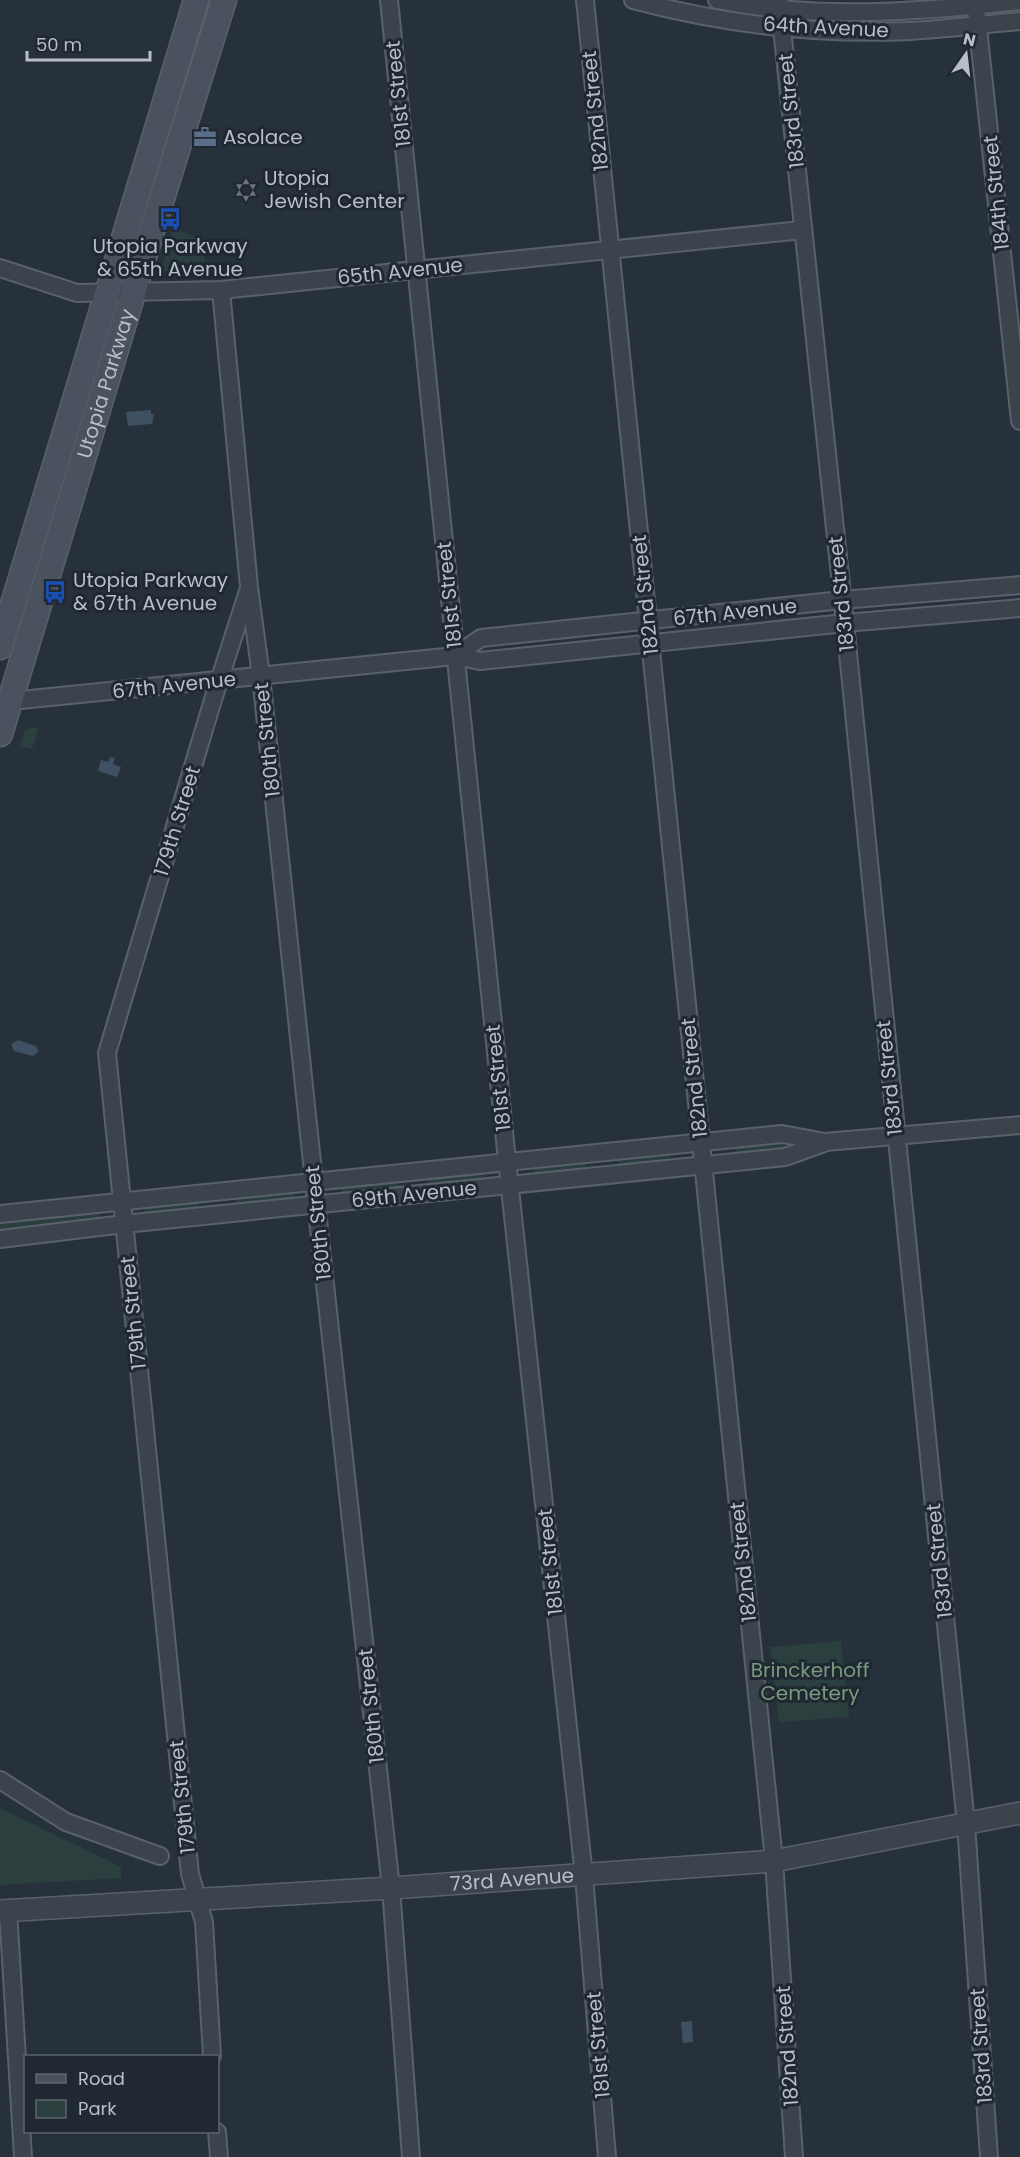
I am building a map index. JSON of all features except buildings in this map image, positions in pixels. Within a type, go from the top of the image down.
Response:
[{"type":"main road","name":"Utopia Parkway","points":[[0,647],[196,0]]},
{"type":"main road","name":"Utopia Parkway","points":[[0,734],[5,701],[224,0]]},
{"type":"street","name":"181st Street","points":[[389,0],[509,1184],[584,1876],[606,2157]]},
{"type":"street","name":"182nd Street","points":[[585,0],[774,1861],[794,2157]]},
{"type":"street","name":"64th Avenue","points":[[633,0],[669,10],[721,19],[783,27],[844,31],[911,31],[1020,21]]},
{"type":"street","name":"64th Avenue","points":[[717,0],[848,12],[912,11],[975,3],[1020,2]]},
{"type":"street","name":"184th Street","points":[[975,3],[1020,421]]},
{"type":"street","name":"183rd Street","points":[[779,5],[845,623],[966,1824],[989,2157]]},
{"type":"street","name":"65th Avenue","points":[[0,268],[77,293],[221,290],[802,230]]},
{"type":"street","name":"180th Street","points":[[221,290],[249,587],[261,676],[391,1888],[411,2157]]},
{"type":"street","name":"67th Avenue","points":[[455,656],[481,638],[842,600],[1020,585]]},
{"type":"street","name":"179th Street","points":[[212,2055],[204,1922],[190,1874],[107,1053],[249,587]]},
{"type":"street","name":"67th Avenue","points":[[5,701],[455,656],[480,661],[845,623],[1020,608]]},
{"type":"street","name":"69th Avenue","points":[[0,1214],[411,1171],[507,1164],[782,1134],[825,1142],[1020,1125]]},
{"type":"street","name":"69th Avenue","points":[[0,1239],[124,1224],[785,1157],[825,1142]]},
{"type":"street","points":[[604,1154],[605,1175]]},
{"type":"street","points":[[411,1171],[414,1194]]},
{"type":"street","points":[[220,1191],[222,1214]]},
{"type":"street","points":[[0,1780],[66,1822],[160,1856]]},
{"type":"street","name":"73rd Avenue","points":[[4,1911],[584,1876],[774,1861],[1020,1813]]},
{"type":"street","points":[[4,1911],[23,2157]]},
{"type":"street","points":[[217,2133],[219,2157]]},
{"type":"green space","points":[[173,228],[201,239],[207,271],[161,271]]},
{"type":"green space","points":[[39,727],[32,749],[20,746],[25,729]]},
{"type":"green space","points":[[780,1141],[784,1143],[784,1151],[739,1156],[735,1154],[736,1145]]},
{"type":"green space","points":[[664,1152],[669,1155],[670,1160],[667,1163],[623,1167],[618,1161],[621,1158]]},
{"type":"green space","points":[[580,1162],[586,1164],[587,1169],[583,1172],[535,1175],[534,1171],[537,1167]]},
{"type":"green space","points":[[478,1171],[483,1174],[484,1178],[481,1182],[428,1185],[431,1177]]},
{"type":"green space","points":[[395,1181],[399,1188],[344,1196],[341,1189],[344,1185]]},
{"type":"green space","points":[[290,1192],[293,1194],[291,1202],[235,1204],[238,1197]]},
{"type":"green space","points":[[193,1201],[199,1208],[148,1216],[144,1210],[147,1206]]},
{"type":"green space","points":[[97,1211],[101,1219],[0,1232],[0,1220]]},
{"type":"green space","name":"Brinckerhoff Cemetery","points":[[841,1641],[849,1717],[779,1722],[770,1647]]},
{"type":"green space","points":[[0,1808],[121,1867],[121,1878],[0,1885]]},
{"type":"water","points":[[151,410],[151,414],[154,414],[152,424],[128,426],[126,412]]},
{"type":"water","points":[[110,757],[115,758],[113,764],[121,767],[117,777],[98,771],[101,760],[108,762]]},
{"type":"water","points":[[18,1040],[36,1046],[38,1052],[33,1056],[14,1051],[11,1044]]},
{"type":"water","points":[[692,2021],[693,2042],[683,2043],[681,2022]]},
{"type":"place","name":"Asolace","points":[[205,137]]},
{"type":"place","name":"Utopia Jewish Center","points":[[246,190]]},
{"type":"place","name":"Utopia Parkway & 65th Avenue","points":[[170,219]]},
{"type":"place","name":"Utopia Parkway & 67th Avenue","points":[[55,592]]}]
